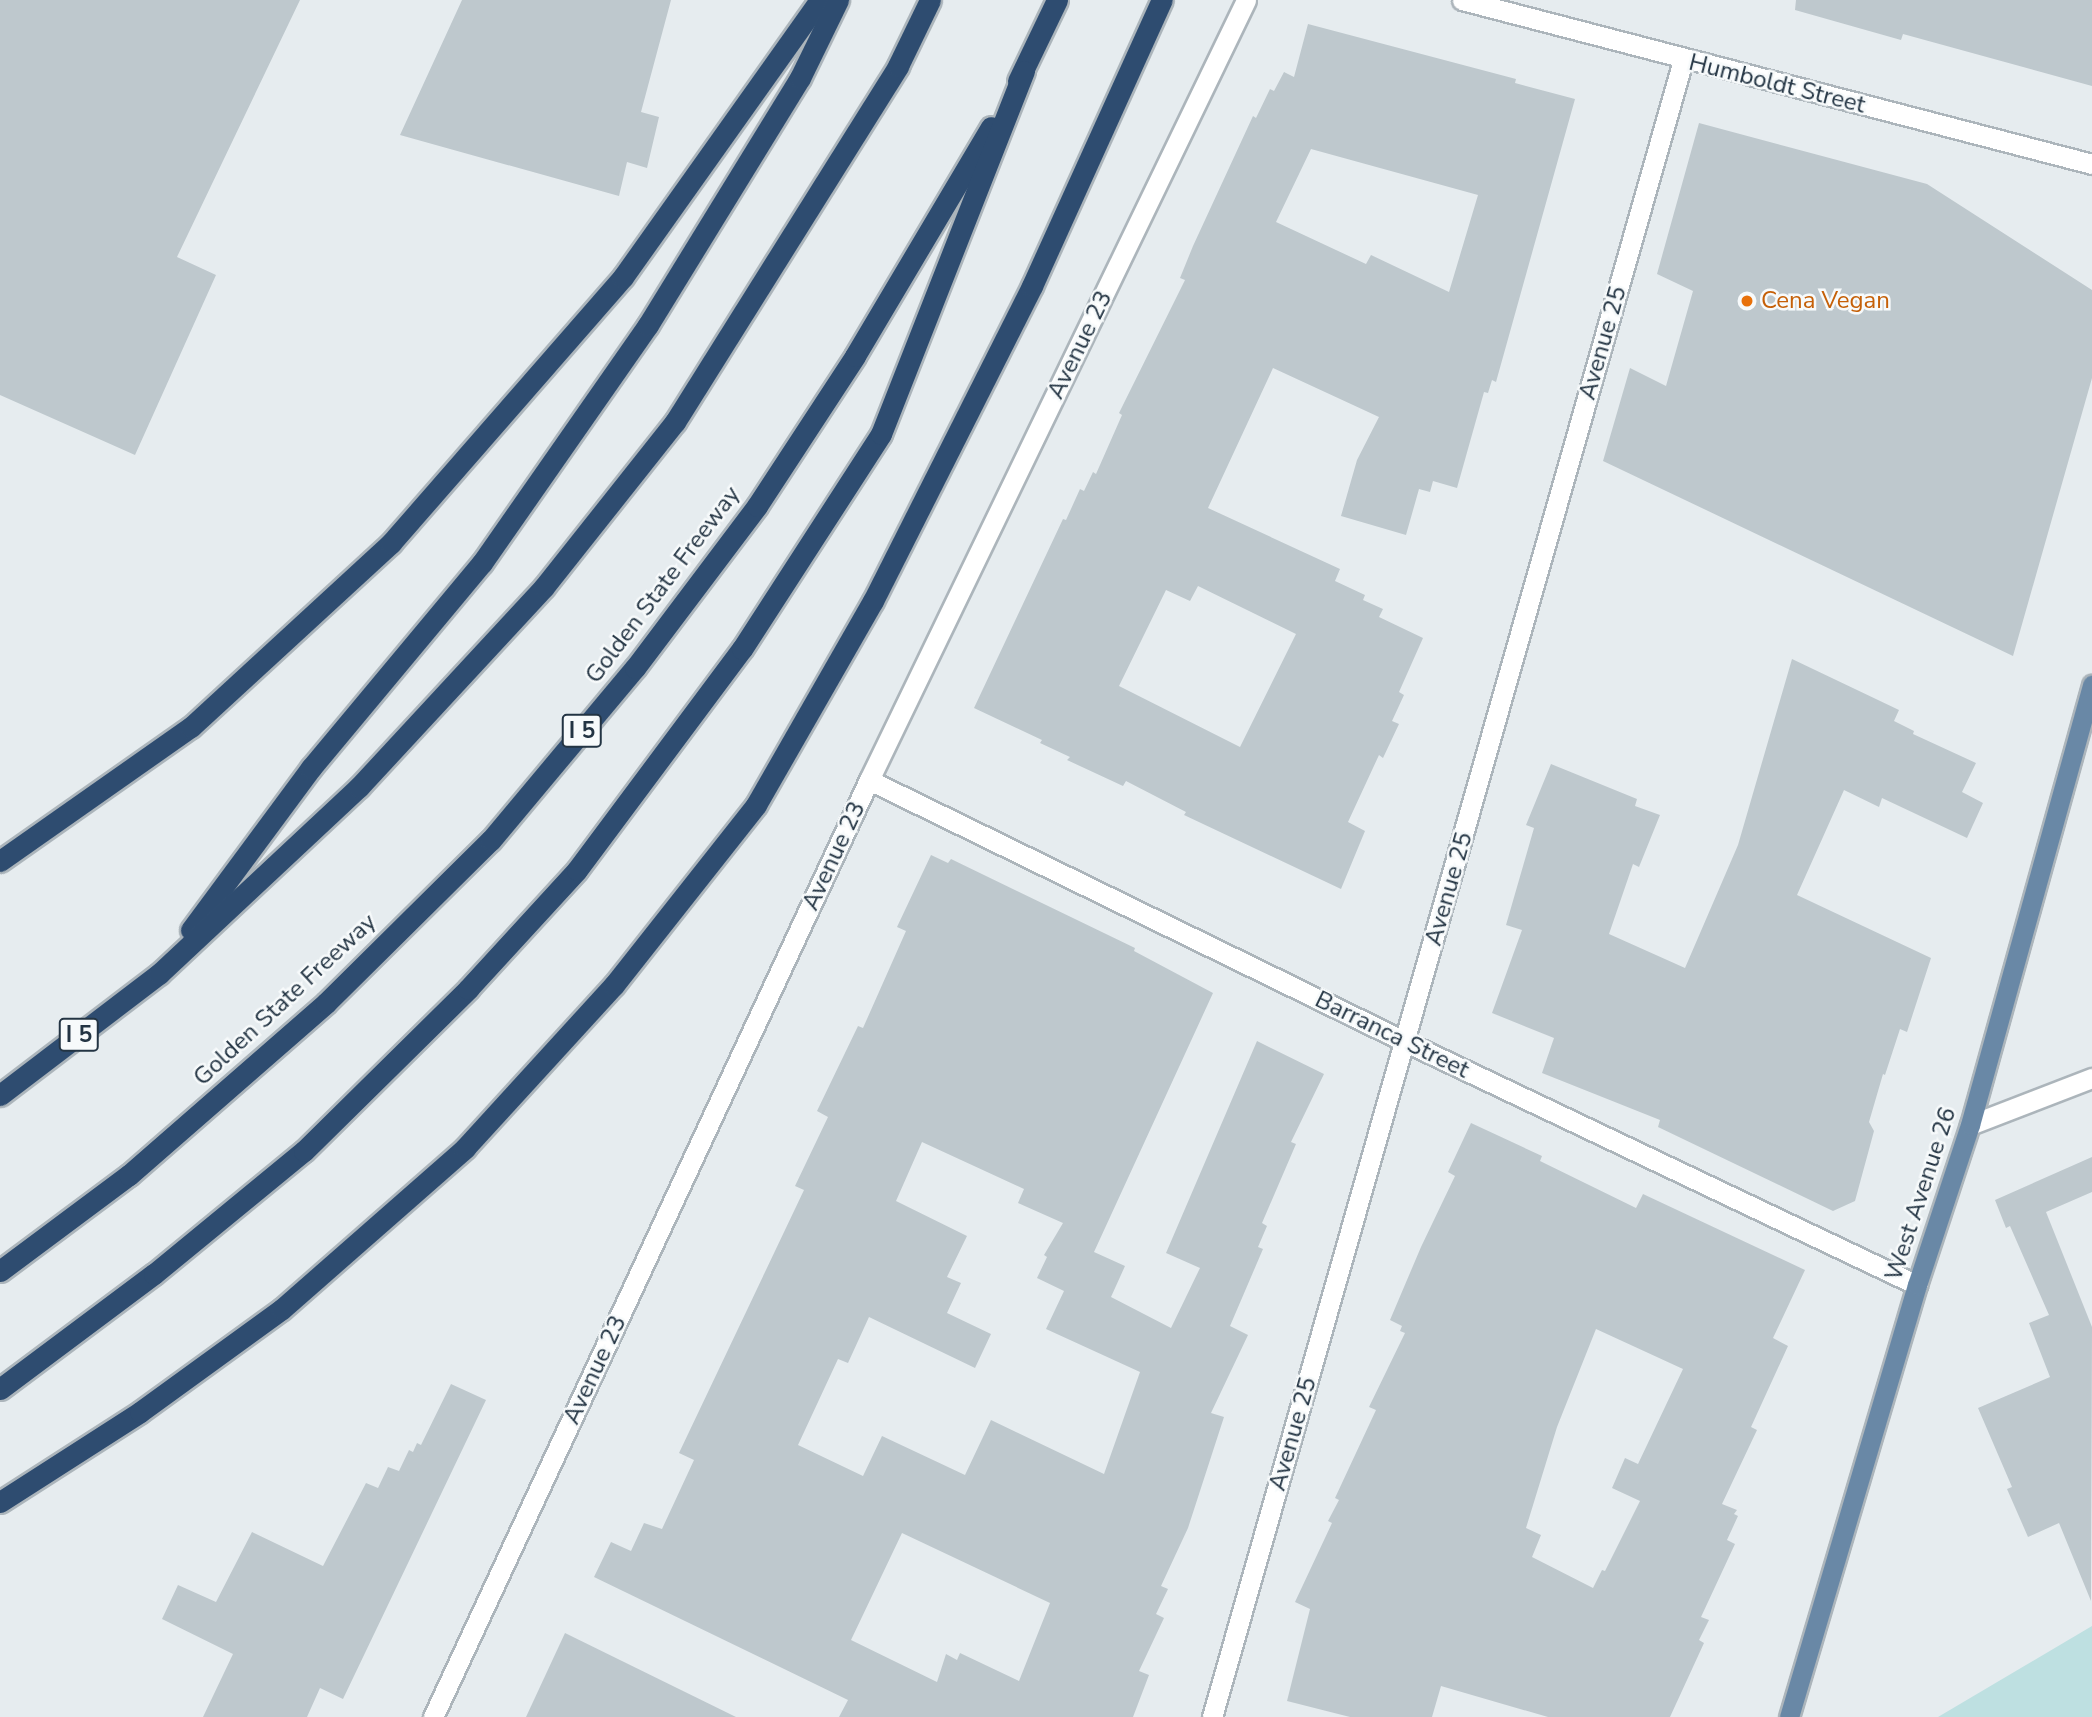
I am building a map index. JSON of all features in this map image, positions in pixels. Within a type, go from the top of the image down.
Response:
[{"type":"highway","points":[[0,861],[191,727],[391,542],[623,277],[820,0]]},
{"type":"highway","points":[[159,974],[311,768],[482,564],[648,324],[800,78],[838,0]]},
{"type":"highway","name":"I 5","points":[[0,1095],[159,974],[359,786],[544,587],[675,422],[898,66],[930,0]]},
{"type":"highway","name":"Golden State Freeway","points":[[0,1271],[129,1175],[326,1003],[491,840],[635,668],[757,506],[855,356],[1024,71],[1057,0]]},
{"type":"highway","points":[[0,1502],[140,1412],[282,1308],[465,1148],[614,985],[756,805],[898,553],[1032,286],[1162,0]]},
{"type":"highway","points":[[0,1389],[154,1275],[304,1151],[468,989],[577,870],[742,649],[881,434],[1024,71]]},
{"type":"main road","name":"West Avenue 26","points":[[1789,1717],[1917,1285],[1970,1125],[2092,685]]},
{"type":"street","name":"Avenue 23","points":[[433,1717],[869,780],[1246,0]]},
{"type":"street","name":"Humboldt Street","points":[[1462,0],[1683,60],[2092,164]]},
{"type":"street","name":"Avenue 25","points":[[1212,1717],[1683,60]]},
{"type":"street","name":"Barranca Street","points":[[869,780],[1406,1042],[1917,1285]]},
{"type":"street","points":[[1970,1125],[2092,1078]]},
{"type":"shaded area","points":[[2092,1626],[2092,1717],[1938,1717]]},
{"type":"building","points":[[0,0],[300,0],[177,257],[216,275],[135,455],[0,395]]},
{"type":"building","points":[[462,0],[671,0],[641,112],[659,117],[647,168],[627,162],[619,196],[400,135]]},
{"type":"building","points":[[1796,0],[2092,0],[2092,86],[1903,34],[1901,40],[1795,10]]},
{"type":"building","points":[[1308,24],[1516,79],[1515,83],[1575,99],[1496,382],[1492,380],[1488,393],[1484,392],[1457,488],[1433,481],[1430,492],[1419,489],[1406,535],[1341,516],[1357,460],[1379,417],[1273,368],[1208,508],[1340,569],[1335,581],[1365,595],[1363,600],[1383,609],[1379,617],[1423,638],[1399,692],[1404,695],[1392,721],[1399,724],[1383,758],[1379,755],[1348,822],[1365,831],[1341,889],[1184,815],[1186,812],[1126,781],[1123,786],[1067,760],[1070,757],[1040,743],[1042,740],[974,708],[1063,519],[1066,520],[1080,489],[1084,491],[1093,472],[1096,474],[1122,415],[1119,413],[1185,280],[1180,278],[1193,246],[1253,116],[1256,118],[1270,89],[1274,91],[1284,72],[1294,77]],"holes":[[[1311,149],[1478,195],[1449,292],[1371,255],[1366,264],[1276,222]],[[1198,586],[1296,634],[1240,747],[1119,686],[1166,590],[1190,601]]]},
{"type":"building","points":[[1699,123],[1927,184],[2092,290],[2092,378],[2013,656],[1603,461],[1630,368],[1666,386],[1693,291],[1657,274]]},
{"type":"building","points":[[1792,659],[1899,710],[1894,721],[1914,731],[1913,734],[1976,763],[1962,792],[1983,803],[1967,838],[1882,798],[1879,807],[1844,790],[1797,895],[1931,958],[1907,1032],[1900,1029],[1885,1075],[1883,1074],[1869,1122],[1874,1131],[1855,1201],[1833,1211],[1658,1127],[1660,1120],[1542,1073],[1554,1038],[1492,1013],[1522,930],[1506,925],[1534,828],[1526,825],[1551,764],[1637,799],[1635,806],[1660,815],[1639,867],[1633,864],[1609,934],[1685,968],[1738,845]]},
{"type":"building","points":[[931,855],[948,863],[951,859],[1135,948],[1134,951],[1213,993],[1094,1252],[1125,1266],[1111,1297],[1171,1328],[1200,1268],[1166,1253],[1257,1041],[1324,1074],[1291,1142],[1296,1144],[1262,1223],[1267,1226],[1258,1247],[1263,1249],[1230,1326],[1248,1335],[1211,1413],[1224,1417],[1188,1528],[1161,1586],[1168,1589],[1156,1614],[1164,1618],[1139,1671],[1149,1675],[1133,1717],[839,1717],[848,1700],[594,1577],[611,1542],[631,1551],[644,1523],[662,1529],[694,1460],[679,1453],[804,1190],[795,1186],[828,1117],[817,1111],[858,1026],[863,1028],[906,931],[897,927]],"holes":[[[922,1142],[1024,1189],[1018,1203],[1063,1223],[1044,1255],[1047,1257],[1037,1278],[1064,1291],[1046,1329],[1140,1372],[1104,1474],[991,1420],[965,1475],[882,1436],[863,1476],[798,1445],[838,1359],[848,1363],[869,1317],[975,1368],[991,1334],[947,1313],[961,1283],[947,1277],[967,1236],[896,1201]],[[902,1533],[1050,1603],[1019,1681],[960,1653],[957,1660],[946,1654],[937,1682],[851,1640]]]},
{"type":"building","points":[[1471,1123],[1542,1156],[1540,1161],[1636,1208],[1643,1194],[1805,1270],[1773,1338],[1788,1346],[1751,1427],[1757,1430],[1722,1504],[1737,1510],[1734,1514],[1738,1516],[1727,1540],[1735,1544],[1701,1617],[1709,1620],[1699,1640],[1704,1643],[1670,1717],[1548,1717],[1441,1686],[1432,1717],[1350,1717],[1287,1701],[1310,1609],[1295,1602],[1332,1523],[1328,1521],[1339,1500],[1335,1498],[1376,1410],[1369,1407],[1405,1333],[1400,1331],[1402,1326],[1390,1320],[1455,1176],[1448,1172]],"holes":[[[1596,1329],[1683,1369],[1638,1464],[1625,1458],[1612,1488],[1640,1501],[1605,1571],[1602,1570],[1593,1588],[1532,1557],[1541,1535],[1526,1528],[1557,1427]]]},
{"type":"building","points":[[2092,1157],[2092,1192],[2046,1212],[2092,1327],[2091,1601],[2059,1523],[2028,1537],[2007,1489],[2012,1487],[1978,1408],[2050,1377],[2029,1323],[2049,1315],[2010,1226],[2006,1228],[1995,1200]]},
{"type":"building","points":[[451,1384],[486,1400],[343,1699],[320,1688],[307,1717],[203,1717],[233,1654],[162,1619],[178,1585],[216,1602],[252,1532],[323,1566],[366,1483],[378,1488],[388,1467],[399,1471],[409,1450],[413,1452],[417,1443],[421,1445]]},
{"type":"building","points":[[565,1633],[736,1717],[526,1717]]},
{"type":"place","name":"Cena Vegan","points":[[1747,301]]}]
